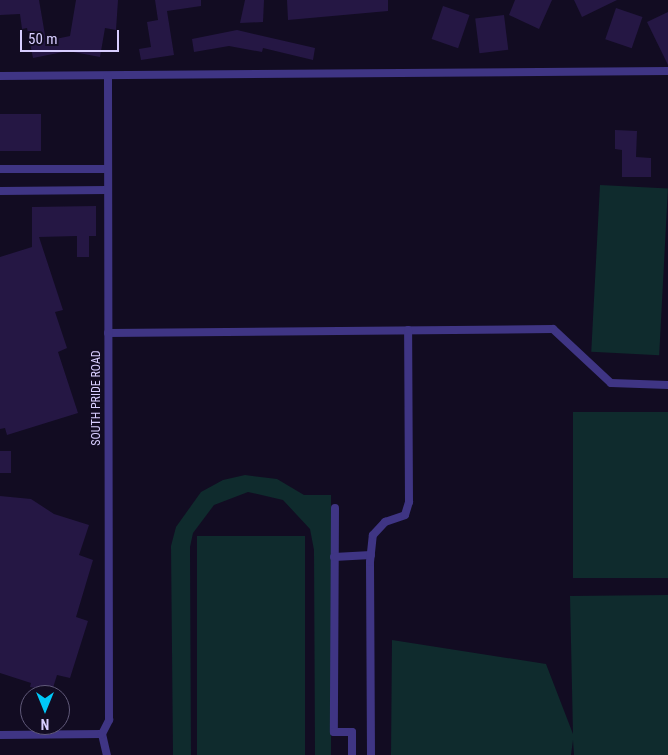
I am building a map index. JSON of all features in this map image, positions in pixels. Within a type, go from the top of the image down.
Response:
[{"type":"lane","points":[[0,76],[668,71]]},
{"type":"lane","name":"SOUTH PRIDE ROAD","points":[[102,734],[109,720],[108,76]]},
{"type":"lane","points":[[0,169],[108,169]]},
{"type":"lane","points":[[0,191],[108,190]]},
{"type":"lane","points":[[108,333],[553,329],[611,383],[668,385]]},
{"type":"lane","points":[[371,755],[371,555],[373,535],[385,522],[405,515],[409,502],[408,330]]},
{"type":"lane","points":[[336,508],[334,557],[334,732],[352,732],[352,755]]},
{"type":"lane","points":[[334,557],[371,555]]},
{"type":"lane","points":[[0,735],[102,734],[107,755]]},
{"type":"green space","points":[[600,185],[668,189],[659,355],[591,352]]},
{"type":"green space","points":[[573,412],[668,412],[668,578],[573,578]]},
{"type":"green space","points":[[245,475],[277,479],[304,495],[331,495],[331,755],[315,755],[314,550],[310,529],[283,500],[248,492],[214,505],[193,533],[190,547],[191,755],[173,755],[171,546],[176,527],[201,492],[223,480]]},
{"type":"green space","points":[[197,536],[305,536],[305,755],[197,755]]},
{"type":"green space","points":[[668,595],[668,755],[574,755],[573,740],[571,755],[391,755],[392,640],[546,664],[573,734],[570,596]]},
{"type":"building","points":[[0,0],[39,0],[46,41],[70,36],[76,0],[118,0],[116,30],[105,28],[100,57],[68,51],[33,58],[27,28],[22,29],[20,14],[0,15]]},
{"type":"building","points":[[155,0],[201,0],[201,6],[167,11],[174,55],[141,60],[139,49],[151,47],[147,22],[158,20]]},
{"type":"building","points":[[245,0],[264,0],[263,22],[240,23]]},
{"type":"building","points":[[287,0],[388,0],[388,11],[288,20]]},
{"type":"building","points":[[515,0],[552,0],[539,29],[509,15]]},
{"type":"building","points":[[574,0],[617,0],[582,17]]},
{"type":"building","points":[[443,6],[469,15],[458,48],[432,39]]},
{"type":"building","points":[[616,8],[642,17],[632,48],[605,39]]},
{"type":"building","points":[[668,12],[668,65],[647,22]]},
{"type":"building","points":[[504,15],[508,50],[479,53],[475,19]]},
{"type":"building","points":[[237,30],[315,48],[313,60],[263,48],[262,52],[229,46],[194,52],[192,39]]},
{"type":"building","points":[[0,114],[41,114],[41,151],[0,151]]},
{"type":"building","points":[[615,130],[637,131],[636,157],[651,158],[651,177],[622,177],[622,150],[615,149]]},
{"type":"building","points":[[96,206],[96,236],[89,236],[89,257],[77,257],[77,236],[39,237],[63,310],[55,312],[67,348],[58,352],[78,413],[7,435],[5,428],[0,429],[0,257],[32,247],[32,207]]},
{"type":"building","points":[[0,451],[11,451],[11,473],[0,473]]},
{"type":"building","points":[[0,496],[31,499],[54,514],[89,525],[79,555],[93,560],[76,617],[88,621],[70,678],[57,675],[54,685],[30,685],[31,683],[0,673]]}]
